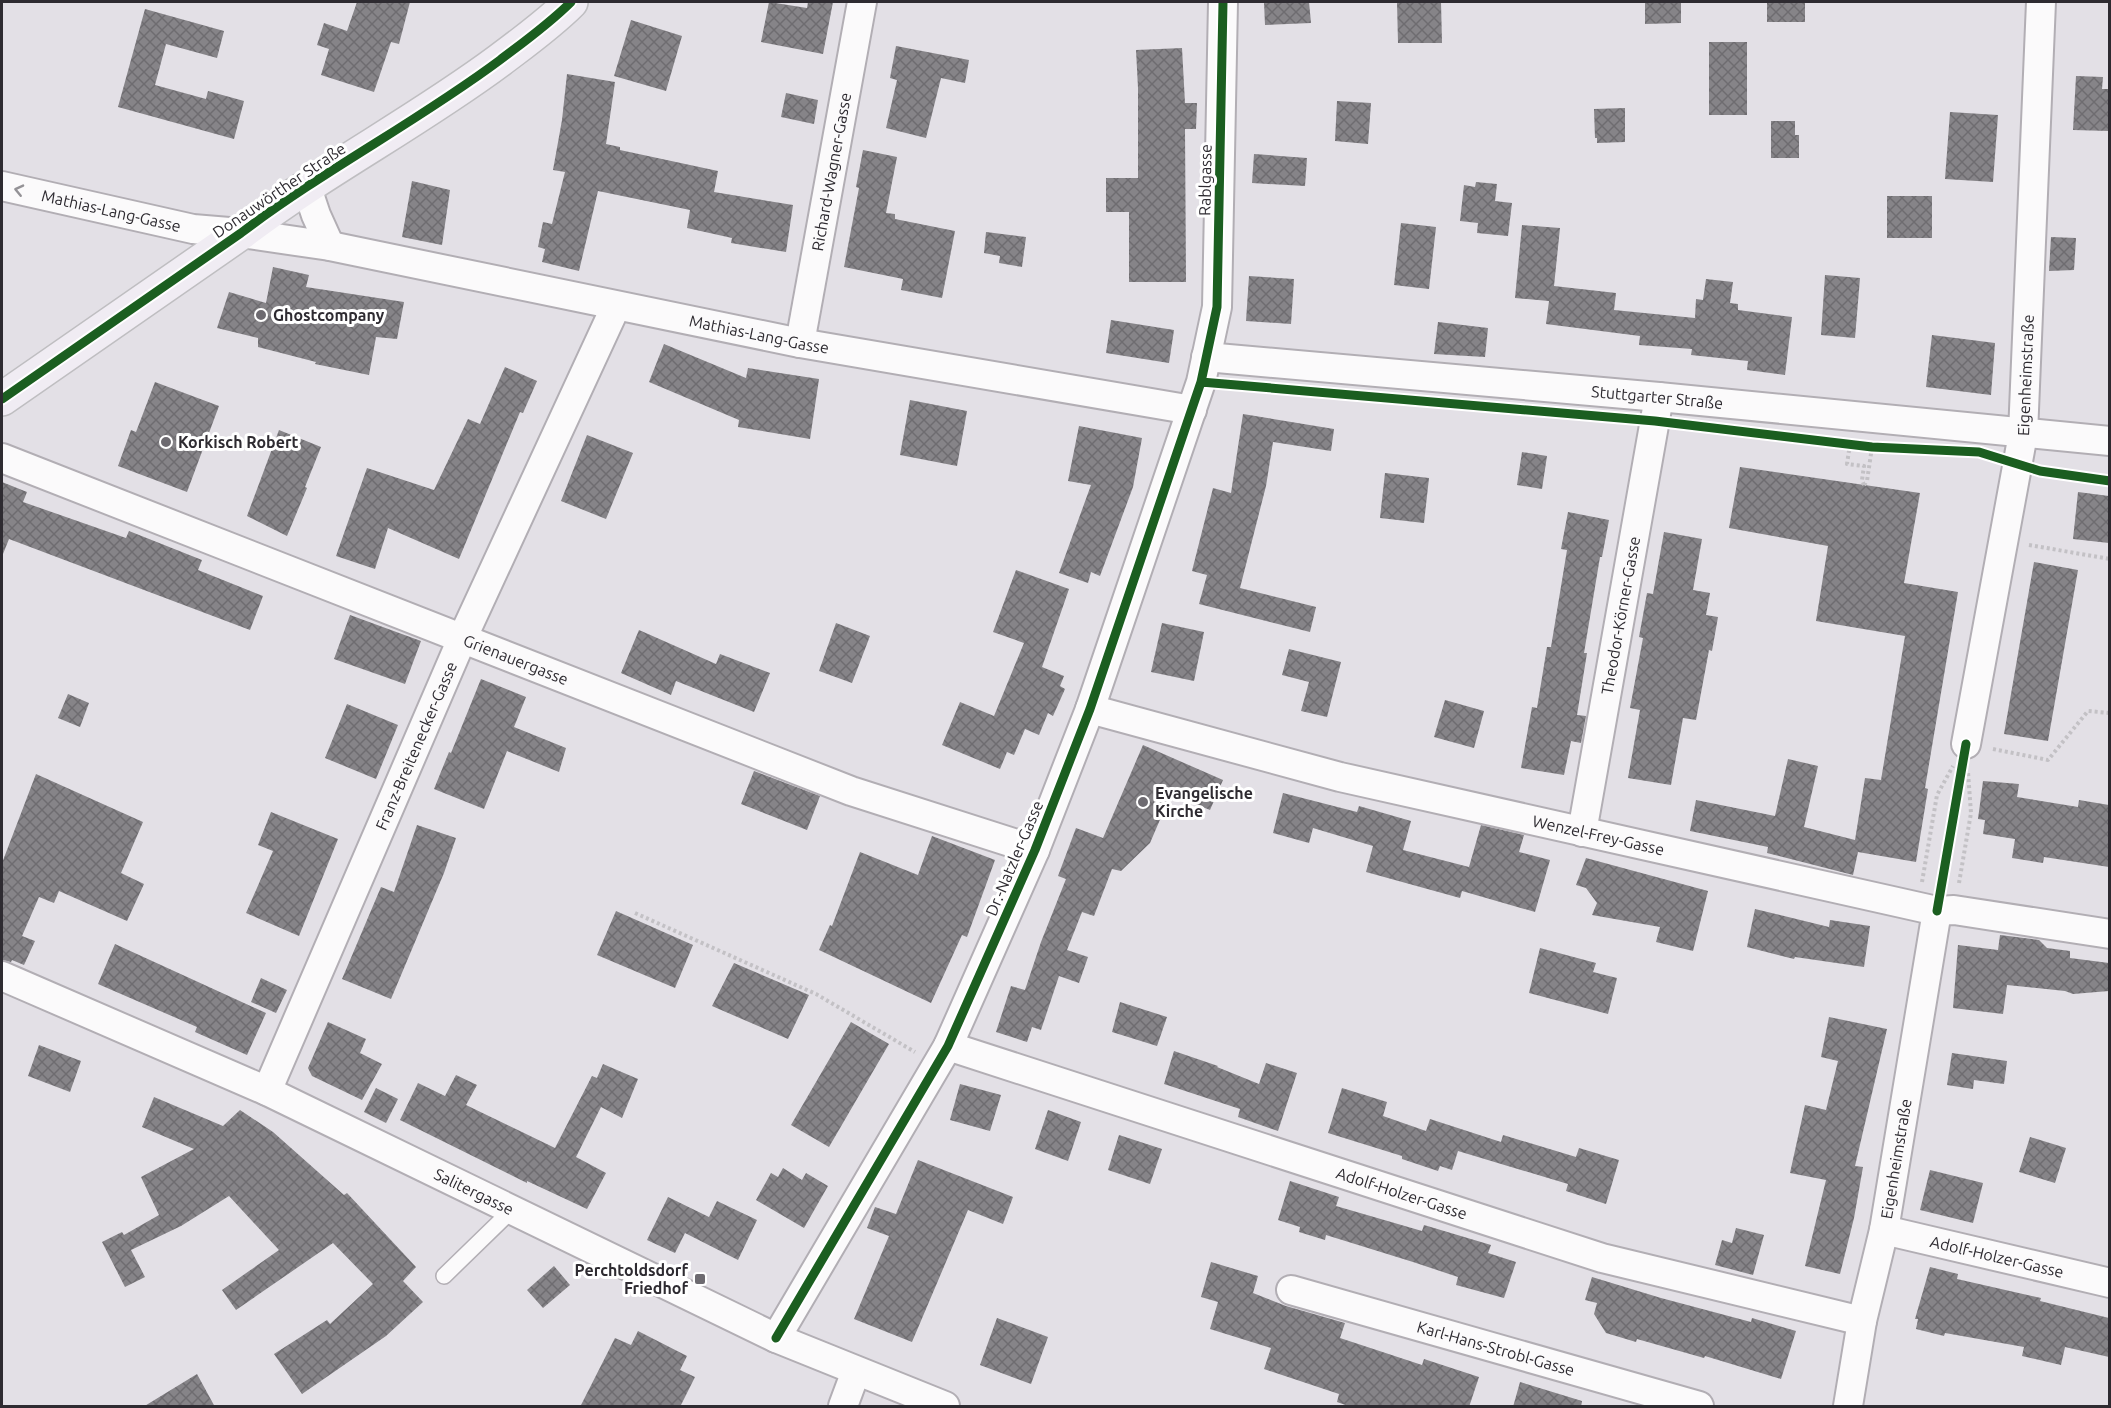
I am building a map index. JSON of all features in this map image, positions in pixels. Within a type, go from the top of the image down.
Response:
[{"type":"main road","name":"Donauwörther Straße","points":[[2,399],[274,208],[454,94],[553,20],[571,2]]},
{"type":"street","name":"Richard-Wagner-Gasse","points":[[800,343],[862,2]]},
{"type":"street","name":"Rablgasse","points":[[1206,357],[1217,307],[1223,2]]},
{"type":"street","name":"Eigenheimstraße","points":[[1965,744],[2023,434],[2041,2]]},
{"type":"street","name":"Mathias-Lang-Gasse","points":[[2,186],[193,229],[241,233],[330,246],[800,343],[1192,410]]},
{"type":"street","points":[[307,188],[330,246]]},
{"type":"street","name":"Franz-Breitenecker-Gasse","points":[[267,1091],[462,639],[616,306]]},
{"type":"street","name":"Stuttgarter Straße","points":[[1206,357],[1659,397],[2109,441]]},
{"type":"street","name":"Dr.-Natzler-Gasse","points":[[776,1338],[942,1055],[1035,849],[1090,709],[1192,410],[1206,357]]},
{"type":"street","name":"Theodor-Körner-Gasse","points":[[1582,832],[1659,397]]},
{"type":"street","name":"Grienauergasse","points":[[2,458],[851,791],[1035,849]]},
{"type":"street","name":"Wenzel-Frey-Gasse","points":[[1090,709],[1340,777],[1582,832],[1937,909],[2109,934]]},
{"type":"street","name":"Eigenheimstraße","points":[[1848,1407],[1862,1321],[1884,1230],[1937,909]]},
{"type":"street","name":"Salitergasse","points":[[2,976],[267,1091],[776,1338],[945,1407]]},
{"type":"street","name":"Adolf-Holzer-Gasse","points":[[942,1055],[1602,1258],[1862,1321]]},
{"type":"street","name":"Adolf-Holzer-Gasse","points":[[1884,1230],[2109,1283]]},
{"type":"street","name":"Karl-Hans-Strobl-Gasse","points":[[1291,1290],[1699,1407]]},
{"type":"street","points":[[843,1407],[856,1371]]},
{"type":"lane","points":[[444,1276],[513,1209]]},
{"type":"path","points":[[1839,443],[1884,447]]},
{"type":"path","points":[[1850,444],[1847,464],[1864,466],[1862,480],[1864,485],[1867,481],[1872,447]]},
{"type":"path","points":[[2002,541],[2109,559]]},
{"type":"path","points":[[1965,744],[2048,760],[2088,711],[2109,713]]},
{"type":"path","points":[[1958,789],[1965,744]]},
{"type":"path","points":[[1937,909],[1971,813],[1965,744]]},
{"type":"path","points":[[1937,909],[1937,795],[1965,744]]},
{"type":"path","points":[[635,913],[816,994],[942,1055]]},
{"type":"building","points":[[357,2],[410,2],[399,44],[391,42],[374,92],[321,75],[329,49],[317,45],[324,23],[347,31]]},
{"type":"building","points":[[769,2],[807,8],[808,2],[833,2],[823,54],[761,42]]},
{"type":"building","points":[[1264,2],[1309,2],[1311,23],[1265,25]]},
{"type":"building","points":[[1397,2],[1441,2],[1442,43],[1398,43]]},
{"type":"building","points":[[1645,2],[1681,2],[1681,23],[1645,24]]},
{"type":"building","points":[[1767,2],[1805,2],[1805,22],[1767,22]]},
{"type":"building","points":[[145,9],[224,31],[217,58],[166,44],[155,85],[206,99],[208,91],[244,101],[234,139],[118,107]]},
{"type":"building","points":[[631,20],[682,36],[666,91],[614,76]]},
{"type":"building","points":[[1709,42],[1747,42],[1747,115],[1709,115]]},
{"type":"building","points":[[896,46],[969,60],[965,83],[941,78],[926,138],[886,128],[897,80],[890,78]]},
{"type":"building","points":[[1182,48],[1185,103],[1197,103],[1196,129],[1185,129],[1186,282],[1129,282],[1129,212],[1106,212],[1106,178],[1138,178],[1136,50]]},
{"type":"building","points":[[567,74],[615,82],[606,144],[620,147],[620,150],[718,171],[714,192],[793,205],[786,252],[731,243],[732,238],[687,228],[690,210],[598,191],[579,271],[542,262],[545,249],[538,247],[543,222],[552,224],[565,172],[553,170]]},
{"type":"building","points":[[2076,76],[2103,77],[2102,89],[2109,89],[2109,131],[2073,130]]},
{"type":"building","points":[[786,93],[818,100],[814,124],[781,117]]},
{"type":"building","points":[[1337,101],[1371,103],[1368,144],[1335,141]]},
{"type":"building","points":[[1625,108],[1625,142],[1597,143],[1594,109]]},
{"type":"building","points":[[1950,112],[1998,115],[1993,182],[1945,179]]},
{"type":"building","points":[[1771,121],[1795,121],[1795,135],[1799,135],[1799,158],[1771,158]]},
{"type":"building","points":[[863,150],[897,157],[886,213],[895,214],[895,219],[955,231],[942,298],[901,290],[903,279],[844,267],[859,188],[856,187]]},
{"type":"building","points":[[1254,154],[1307,158],[1305,186],[1252,183]]},
{"type":"building","points":[[412,181],[450,190],[442,245],[402,237]]},
{"type":"building","points":[[1476,182],[1497,184],[1495,201],[1512,203],[1508,236],[1477,233],[1478,223],[1460,221],[1464,185],[1475,187]]},
{"type":"building","points":[[1887,196],[1932,196],[1932,238],[1887,238]]},
{"type":"building","points":[[1401,223],[1436,227],[1429,289],[1394,285]]},
{"type":"building","points":[[1522,225],[1560,228],[1554,286],[1616,293],[1614,310],[1695,318],[1696,299],[1703,300],[1706,279],[1733,282],[1730,303],[1738,304],[1738,310],[1792,317],[1785,375],[1747,370],[1748,361],[1691,355],[1692,349],[1639,345],[1640,336],[1546,324],[1549,301],[1515,298]]},
{"type":"building","points":[[986,232],[1026,237],[1022,267],[999,263],[1000,256],[984,253]]},
{"type":"building","points":[[2051,237],[2076,238],[2074,270],[2049,271]]},
{"type":"building","points":[[273,267],[309,275],[306,287],[404,302],[397,339],[376,337],[369,375],[315,364],[316,362],[258,347],[258,338],[217,328],[229,292],[266,303]]},
{"type":"building","points":[[1825,275],[1860,278],[1855,338],[1821,335]]},
{"type":"building","points":[[1249,276],[1294,279],[1291,324],[1246,321]]},
{"type":"building","points":[[1111,320],[1174,330],[1169,363],[1106,353]]},
{"type":"building","points":[[1438,322],[1488,328],[1485,357],[1434,354]]},
{"type":"building","points":[[1932,335],[1995,343],[1991,395],[1926,387]]},
{"type":"building","points":[[664,344],[746,378],[748,368],[819,379],[810,439],[738,427],[739,420],[649,382]]},
{"type":"building","points":[[505,367],[537,381],[523,413],[520,412],[459,559],[388,528],[375,569],[336,556],[367,468],[434,490],[468,419],[480,424]]},
{"type":"building","name":"Korkisch Robert","points":[[155,382],[219,406],[187,492],[118,466],[131,430],[136,432]]},
{"type":"building","points":[[910,400],[967,411],[957,466],[900,455]]},
{"type":"building","points":[[1243,414],[1334,429],[1331,451],[1273,442],[1266,486],[1240,588],[1316,607],[1310,632],[1199,604],[1207,575],[1192,571],[1213,488],[1231,493]]},
{"type":"building","points":[[1079,426],[1142,438],[1133,487],[1100,576],[1091,572],[1088,583],[1059,573],[1091,485],[1068,481]]},
{"type":"building","points":[[279,430],[321,447],[287,536],[247,516]]},
{"type":"building","points":[[587,435],[633,453],[606,519],[561,501]]},
{"type":"building","points":[[1522,452],[1547,456],[1542,489],[1517,485]]},
{"type":"building","points":[[1740,467],[1920,493],[1904,583],[1958,592],[1925,788],[1928,789],[1916,862],[1858,852],[1853,875],[1767,853],[1768,847],[1690,831],[1696,800],[1775,816],[1788,759],[1818,766],[1804,827],[1855,840],[1865,778],[1881,780],[1905,636],[1816,621],[1828,546],[1729,528]]},
{"type":"building","points":[[1385,473],[1429,478],[1424,523],[1380,518]]},
{"type":"building","points":[[2,482],[27,492],[23,502],[126,538],[129,531],[202,560],[198,570],[263,596],[250,630],[9,539],[2,554]]},
{"type":"building","points":[[2078,492],[2109,496],[2109,543],[2073,539]]},
{"type":"building","points":[[1568,512],[1609,520],[1602,557],[1600,557],[1584,653],[1587,653],[1577,715],[1586,716],[1581,743],[1571,741],[1564,775],[1521,768],[1532,707],[1537,708],[1547,647],[1551,647],[1567,550],[1561,549]]},
{"type":"building","points":[[1664,532],[1702,539],[1693,590],[1710,593],[1706,615],[1718,617],[1712,651],[1709,650],[1696,720],[1683,718],[1671,785],[1628,778],[1640,710],[1630,708],[1643,638],[1639,637],[1647,593],[1653,594]]},
{"type":"building","points":[[2034,562],[2078,570],[2048,741],[2004,734]]},
{"type":"building","points":[[1016,570],[1069,589],[1042,667],[1064,676],[1060,686],[1065,689],[1053,716],[1048,713],[1039,735],[1025,729],[1014,755],[1007,752],[1000,769],[942,745],[960,702],[994,716],[1024,643],[993,632]]},
{"type":"building","points":[[350,615],[421,641],[405,684],[334,659]]},
{"type":"building","points":[[836,623],[870,636],[852,683],[819,671]]},
{"type":"building","points":[[1162,623],[1204,632],[1194,681],[1151,672]]},
{"type":"building","points":[[639,630],[716,664],[720,654],[770,673],[754,712],[676,681],[671,695],[621,673]]},
{"type":"building","points":[[1289,649],[1341,662],[1327,717],[1301,711],[1309,682],[1282,675]]},
{"type":"building","points":[[481,679],[526,697],[514,727],[566,748],[559,772],[507,751],[484,809],[434,789]]},
{"type":"building","points":[[68,694],[89,703],[80,727],[58,718]]},
{"type":"building","points":[[1445,700],[1484,711],[1474,748],[1434,737]]},
{"type":"building","points":[[347,704],[398,725],[376,779],[325,758]]},
{"type":"building","points":[[1143,745],[1223,780],[1210,810],[1171,794],[1150,843],[1121,871],[1112,869],[1094,916],[1082,912],[1067,950],[1088,957],[1079,983],[1059,976],[1041,1030],[1032,1027],[1027,1042],[996,1032],[1011,986],[1025,990],[1066,879],[1058,876],[1076,828],[1103,838]]},
{"type":"building","points":[[754,771],[820,796],[807,830],[741,804]]},
{"type":"building","points":[[36,774],[143,822],[121,873],[144,884],[127,921],[59,891],[54,903],[39,897],[22,936],[35,941],[24,965],[12,960],[11,962],[2,960],[2,863]]},
{"type":"building","points":[[1983,781],[2019,784],[2017,797],[2078,807],[2079,800],[2109,805],[2109,867],[2044,857],[2043,863],[2012,858],[2015,839],[1983,834],[1985,820],[1978,819]]},
{"type":"building","points":[[1283,793],[1357,812],[1359,806],[1411,821],[1403,850],[1469,867],[1481,825],[1524,835],[1519,852],[1550,860],[1535,912],[1462,891],[1460,898],[1366,872],[1373,846],[1313,828],[1309,843],[1273,833]]},
{"type":"building","points":[[271,812],[338,839],[299,936],[246,913],[273,851],[258,845]]},
{"type":"building","points":[[417,825],[456,838],[444,873],[391,999],[342,979],[381,887],[394,892]]},
{"type":"building","points":[[932,836],[995,860],[967,937],[962,935],[931,1003],[819,950],[830,925],[832,926],[860,852],[918,875]]},
{"type":"building","points":[[1586,858],[1708,891],[1693,951],[1656,942],[1660,927],[1592,915],[1597,903],[1586,888],[1576,885]]},
{"type":"building","points":[[1755,909],[1829,927],[1830,920],[1870,926],[1864,967],[1795,957],[1794,959],[1747,947]]},
{"type":"building","points":[[616,911],[693,945],[675,988],[597,955]]},
{"type":"building","points":[[2000,935],[2039,940],[2047,948],[2070,951],[2070,958],[2109,963],[2109,991],[2073,994],[2065,991],[2007,985],[2003,1014],[1953,1008],[1958,945],[1998,950]]},
{"type":"building","points":[[115,944],[266,1013],[247,1055],[195,1032],[197,1027],[98,984]]},
{"type":"building","points":[[1540,948],[1596,963],[1593,972],[1617,978],[1608,1014],[1529,993]]},
{"type":"building","points":[[734,963],[809,995],[788,1039],[712,1006]]},
{"type":"building","points":[[261,978],[287,990],[276,1013],[251,1002]]},
{"type":"building","points":[[1120,1002],[1167,1017],[1157,1046],[1112,1032]]},
{"type":"building","points":[[1829,1017],[1887,1029],[1855,1166],[1863,1167],[1854,1218],[1840,1274],[1805,1266],[1826,1180],[1790,1173],[1805,1105],[1826,1110],[1838,1061],[1821,1057]]},
{"type":"building","points":[[328,1022],[366,1039],[360,1053],[382,1064],[362,1100],[312,1076],[308,1068]]},
{"type":"building","points":[[851,1022],[889,1044],[829,1147],[791,1125]]},
{"type":"building","points":[[39,1045],[81,1061],[70,1092],[28,1076]]},
{"type":"building","points":[[1174,1051],[1218,1066],[1259,1084],[1266,1063],[1297,1073],[1278,1131],[1238,1117],[1240,1109],[1164,1084]]},
{"type":"building","points":[[1952,1053],[2007,1061],[2004,1084],[1974,1080],[1973,1089],[1947,1085]]},
{"type":"building","points":[[603,1064],[638,1079],[622,1118],[601,1107],[576,1157],[606,1173],[587,1209],[527,1181],[527,1183],[400,1120],[418,1083],[445,1096],[456,1075],[477,1085],[466,1105],[555,1148],[592,1076],[597,1078]]},
{"type":"building","points":[[960,1084],[1001,1095],[990,1131],[950,1120]]},
{"type":"building","points":[[376,1088],[398,1099],[386,1123],[364,1112]]},
{"type":"building","points":[[1342,1088],[1387,1102],[1383,1116],[1426,1131],[1430,1119],[1501,1142],[1503,1135],[1576,1157],[1579,1148],[1619,1160],[1606,1204],[1566,1191],[1568,1184],[1458,1151],[1452,1170],[1440,1166],[1438,1171],[1402,1159],[1402,1156],[1328,1133]]},
{"type":"building","points":[[154,1097],[223,1126],[240,1110],[273,1132],[344,1195],[347,1193],[416,1267],[403,1281],[423,1302],[386,1336],[302,1394],[274,1354],[327,1320],[330,1324],[373,1284],[333,1243],[236,1310],[222,1290],[279,1250],[229,1196],[181,1226],[131,1250],[145,1277],[125,1287],[102,1242],[122,1232],[124,1235],[159,1215],[141,1177],[194,1149],[142,1127]]},
{"type":"building","points":[[1048,1110],[1081,1122],[1068,1161],[1035,1149]]},
{"type":"building","points":[[1119,1135],[1162,1149],[1150,1184],[1108,1170]]},
{"type":"building","points":[[2030,1137],[2066,1148],[2055,1183],[2019,1172]]},
{"type":"building","points":[[918,1160],[1013,1197],[1003,1224],[968,1210],[912,1342],[854,1319],[889,1236],[867,1228],[875,1207],[896,1214]]},
{"type":"building","points":[[783,1168],[802,1180],[806,1173],[828,1186],[804,1228],[756,1200],[771,1173],[778,1177]]},
{"type":"building","points":[[1930,1170],[1983,1183],[1973,1223],[1920,1210]]},
{"type":"building","points":[[1290,1181],[1339,1197],[1336,1206],[1422,1231],[1424,1225],[1491,1245],[1488,1253],[1516,1262],[1504,1298],[1456,1285],[1458,1277],[1413,1262],[1326,1235],[1325,1240],[1299,1232],[1300,1227],[1278,1220]]},
{"type":"building","points":[[668,1197],[709,1217],[717,1201],[757,1220],[738,1260],[685,1233],[675,1253],[647,1240]]},
{"type":"building","points":[[1736,1228],[1764,1235],[1753,1275],[1715,1265],[1722,1240],[1732,1243]]},
{"type":"building","points":[[1211,1262],[1258,1276],[1253,1293],[1286,1306],[1345,1323],[1340,1338],[1422,1365],[1424,1359],[1479,1377],[1469,1407],[1351,1407],[1337,1402],[1339,1394],[1264,1369],[1271,1348],[1210,1329],[1218,1302],[1201,1297]]},
{"type":"building","points":[[554,1266],[570,1285],[543,1308],[527,1290]]},
{"type":"building","points":[[1930,1267],[1958,1274],[1957,1279],[2041,1298],[2040,1301],[2109,1318],[2109,1357],[2065,1347],[2061,1365],[2022,1356],[2024,1347],[1945,1333],[1944,1336],[1916,1329],[1918,1319],[1915,1319]]},
{"type":"building","points":[[1592,1277],[1751,1322],[1752,1318],[1796,1331],[1781,1379],[1705,1356],[1704,1358],[1637,1339],[1636,1342],[1606,1333],[1594,1314],[1597,1303],[1585,1300]]},
{"type":"building","points":[[997,1318],[1048,1337],[1031,1384],[980,1365]]},
{"type":"building","points":[[638,1331],[687,1356],[680,1370],[695,1377],[680,1407],[580,1407],[615,1338],[631,1345]]},
{"type":"building","points":[[197,1374],[215,1407],[143,1407]]},
{"type":"building","points":[[1520,1382],[1582,1401],[1581,1407],[1513,1407]]},
{"type":"cycle path","points":[[2,399],[305,188],[468,83],[537,32],[571,2]]},
{"type":"cycle path","points":[[776,1338],[948,1046],[1035,850],[1090,709],[1201,382],[1217,307],[1223,2]]},
{"type":"cycle path","points":[[1201,382],[1655,421],[1872,447],[1979,452],[2040,471],[2110,481]]},
{"type":"cycle path","points":[[1937,911],[1966,744]]},
{"type":"place","name":"Ghostcompany","points":[[261,315]]},
{"type":"place","name":"Korkisch Robert","points":[[166,442]]},
{"type":"place","name":"Evangelische Kirche","points":[[1143,802]]},
{"type":"place","name":"Perchtoldsdorf Friedhof","points":[[700,1279]]}]
